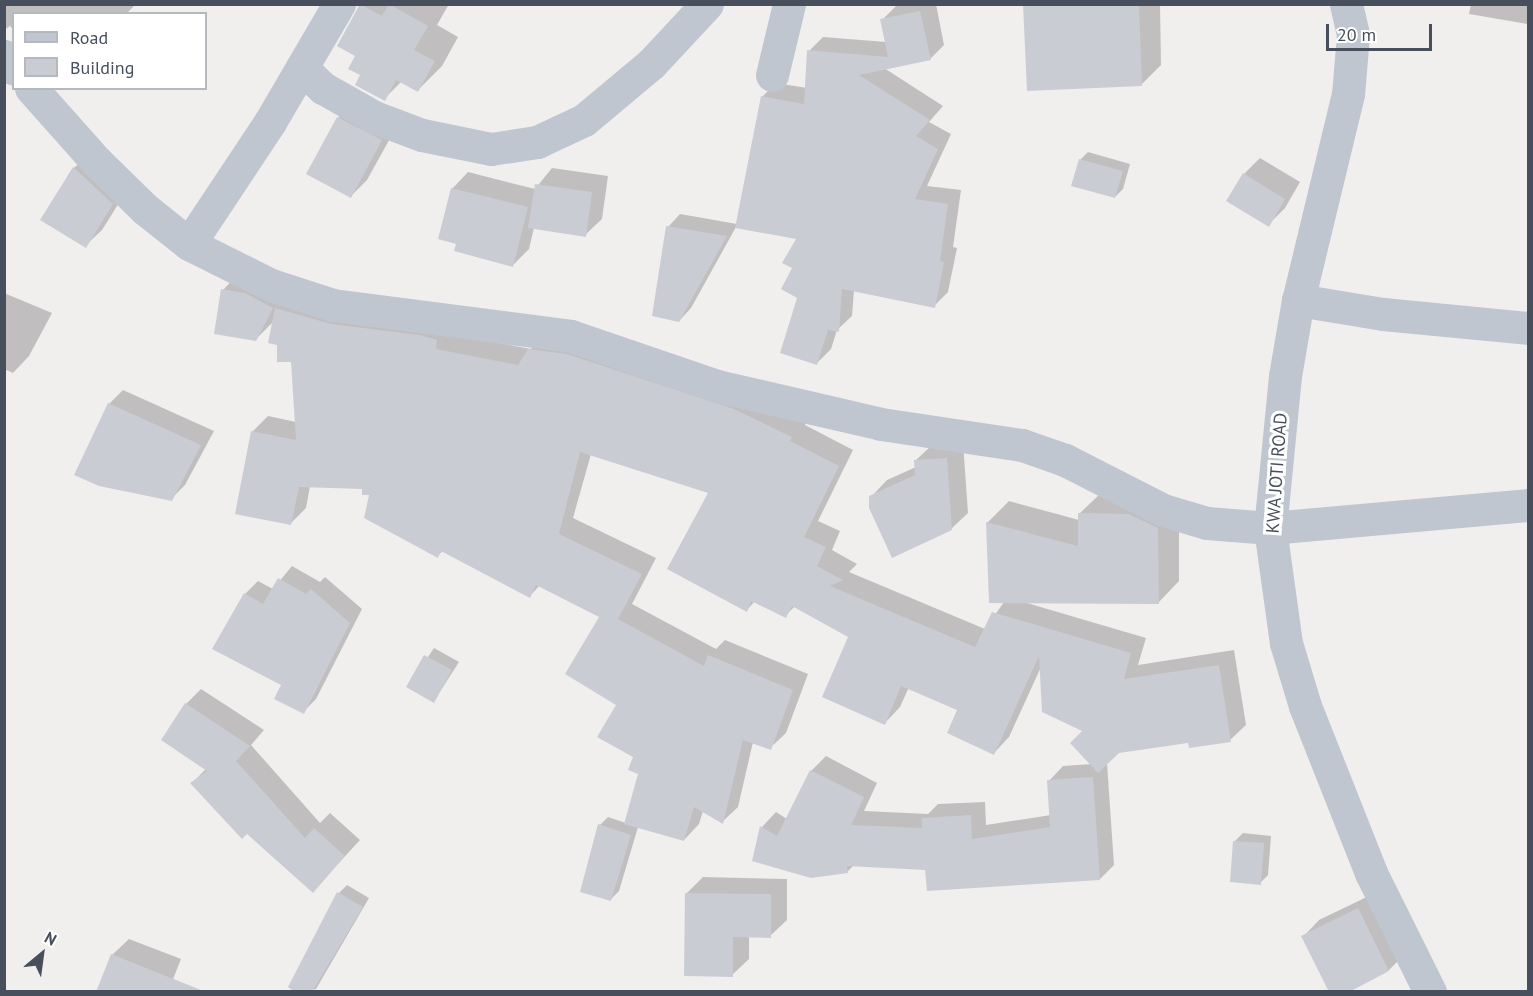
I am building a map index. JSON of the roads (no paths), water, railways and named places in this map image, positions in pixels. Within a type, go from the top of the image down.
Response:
[{"type":"street","points":[[189,244],[302,68],[339,4]]},
{"type":"street","points":[[302,68],[323,88],[363,111],[422,135],[491,149],[514,146],[537,142],[584,120],[651,64],[707,4]]},
{"type":"street","points":[[772,75],[789,4]]},
{"type":"street","name":"KWA JOTI ROAD","points":[[1346,4],[1353,35],[1348,94],[1298,300],[1285,376],[1270,528],[1286,643],[1305,705],[1371,873],[1430,992]]},
{"type":"street","points":[[33,90],[97,162],[189,244],[271,285],[333,305],[570,336],[717,386],[881,423],[1022,445],[1065,460],[1163,510],[1207,523],[1270,528],[1528,505]]},
{"type":"street","points":[[1298,300],[1383,314],[1528,328]]}]
